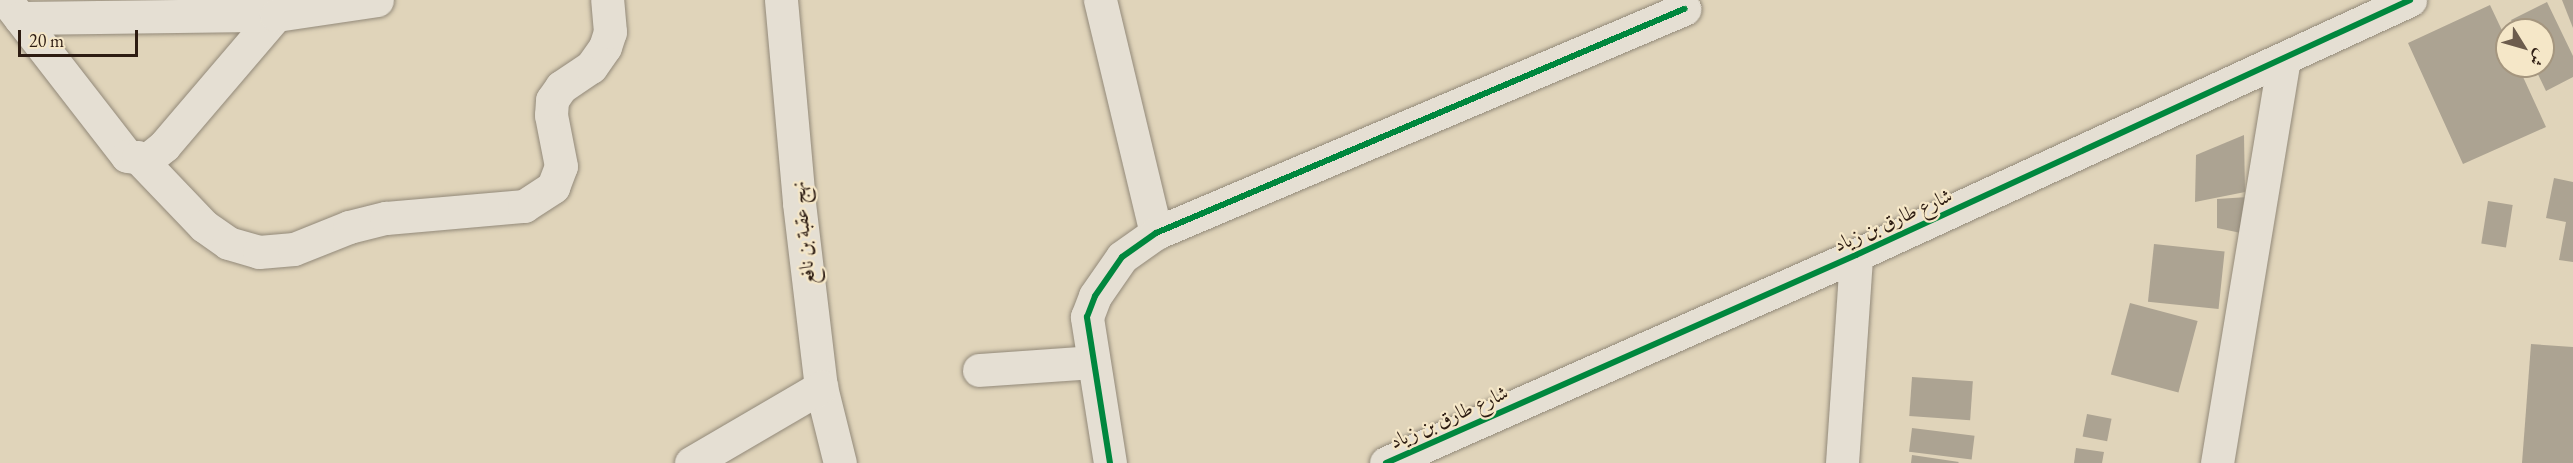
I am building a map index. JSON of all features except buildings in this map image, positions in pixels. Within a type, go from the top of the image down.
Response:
[{"type":"street","points":[[13,9],[278,7],[377,0]]},
{"type":"street","points":[[138,157],[204,226],[228,243],[259,252],[294,249],[349,227],[386,218],[524,206],[553,187],[561,166],[550,115],[552,100],[561,87],[591,67],[604,47],[610,32],[607,0]]},
{"type":"street","name":"نهج عقبة بن نافع","points":[[781,0],[799,203],[821,387],[840,463]]},
{"type":"street","points":[[1100,0],[1156,233]]},
{"type":"street","name":"شارع طارق بن زياد","points":[[1386,463],[1856,255],[2284,60],[2392,4]]},
{"type":"street","points":[[13,9],[127,156],[148,159],[164,146],[278,7]]},
{"type":"street","points":[[1110,463],[1092,362],[1087,317],[1095,296],[1122,257],[1156,233],[1684,9]]},
{"type":"street","points":[[2217,463],[2284,60]]},
{"type":"street","points":[[1842,463],[1856,255]]},
{"type":"street","points":[[979,370],[1092,362]]},
{"type":"street","points":[[691,463],[821,387]]},
{"type":"cycle path","points":[[1386,463],[1856,255],[2410,0]]},
{"type":"cycle path","points":[[1110,463],[1087,317],[1095,296],[1122,257],[1156,233],[1684,9]]}]
